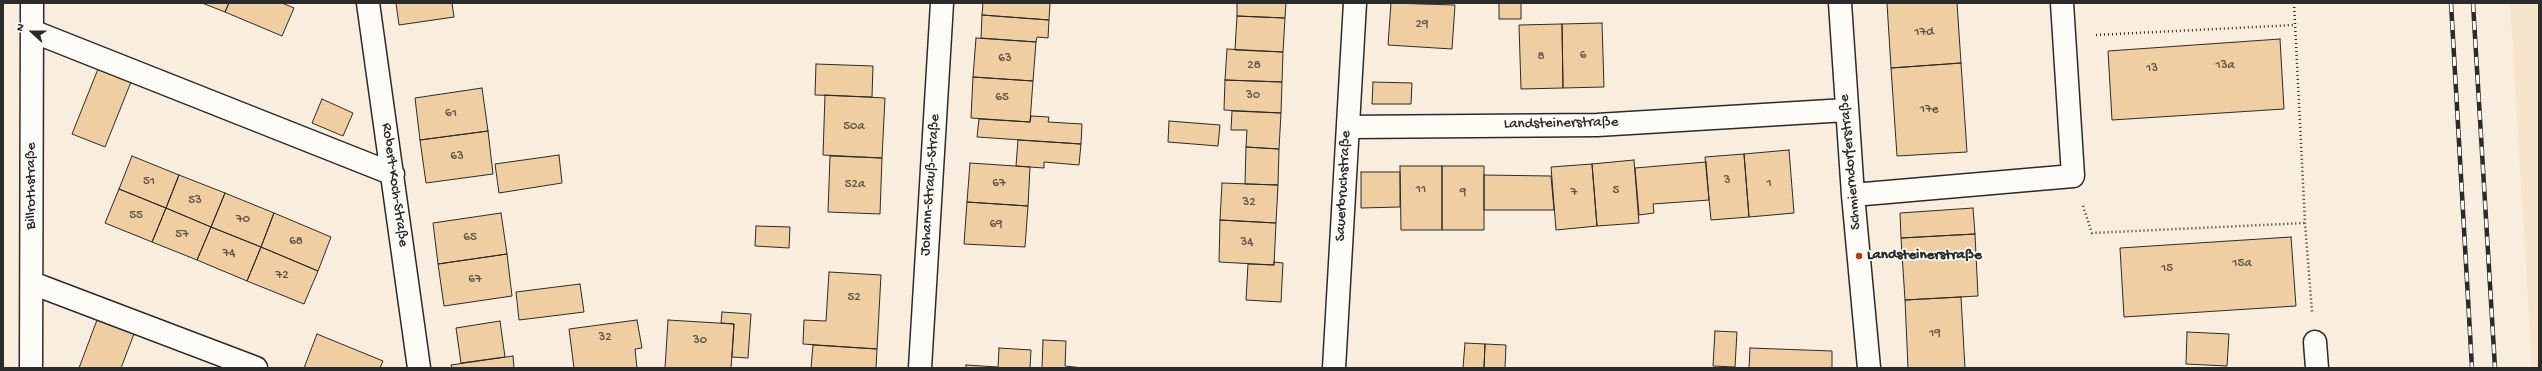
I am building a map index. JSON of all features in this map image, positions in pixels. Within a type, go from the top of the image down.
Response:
[{"type":"street","name":"Billrothstraße","points":[[31,368],[32,3]]},
{"type":"street","name":"Robert-Koch-Straße","points":[[368,3],[419,368]]},
{"type":"street","name":"Johann-Strauß-Straße","points":[[920,368],[942,3]]},
{"type":"street","name":"Sauerbruchstraße","points":[[1334,368],[1355,3]]},
{"type":"street","name":"Schmierndorferstraße","points":[[1840,3],[1846,110],[1869,368]]},
{"type":"street","points":[[1853,195],[2073,176],[2062,3]]},
{"type":"street","points":[[32,31],[393,174]]},
{"type":"street","name":"Landsteinerstraße","points":[[1348,127],[1597,125],[1846,110]]},
{"type":"street","points":[[32,283],[256,368]]},
{"type":"street","points":[[2315,342],[2317,368]]},
{"type":"path","points":[[2294,3],[2305,224],[2315,342]]},
{"type":"path","points":[[2064,37],[2295,25]]},
{"type":"path","points":[[2073,176],[2092,233],[2305,224]]},
{"type":"shaded area","points":[[2510,3],[2539,3],[2539,368],[2532,368]]},
{"type":"building","points":[[202,3],[229,3],[225,12]]},
{"type":"building","points":[[229,3],[282,3],[294,8],[282,36],[225,12]]},
{"type":"building","points":[[396,3],[452,3],[454,17],[399,25]]},
{"type":"building","points":[[983,3],[1050,3],[1049,20],[982,15]]},
{"type":"building","points":[[1237,3],[1286,3],[1285,18],[1237,16]]},
{"type":"building","points":[[1391,3],[1455,5],[1452,49],[1388,45]]},
{"type":"building","points":[[1499,3],[1521,3],[1521,19],[1499,19]]},
{"type":"building","points":[[1887,3],[1957,3],[1961,63],[1891,68]]},
{"type":"building","points":[[982,15],[1049,20],[1048,38],[1037,37],[1036,42],[981,38]]},
{"type":"building","points":[[1237,16],[1285,18],[1283,52],[1235,50]]},
{"type":"building","points":[[1602,23],[1604,87],[1563,88],[1562,24]]},
{"type":"building","points":[[1562,24],[1563,88],[1521,89],[1519,25]]},
{"type":"building","points":[[976,38],[1036,42],[1033,81],[973,77]]},
{"type":"building","points":[[2280,39],[2284,109],[2112,120],[2108,51]]},
{"type":"building","points":[[1227,49],[1283,52],[1282,82],[1225,80]]},
{"type":"building","points":[[1961,63],[1967,152],[1897,156],[1891,68]]},
{"type":"building","points":[[816,64],[873,66],[872,97],[815,95]]},
{"type":"building","points":[[98,69],[131,82],[105,147],[72,134]]},
{"type":"building","points":[[973,77],[1033,81],[1030,122],[971,118]]},
{"type":"building","points":[[1225,80],[1282,82],[1281,113],[1224,110]]},
{"type":"building","points":[[1373,82],[1412,83],[1411,104],[1372,104]]},
{"type":"building","points":[[482,88],[488,131],[420,140],[415,98]]},
{"type":"building","points":[[825,95],[885,98],[882,158],[823,155]]},
{"type":"building","points":[[322,99],[353,113],[343,136],[312,123]]},
{"type":"building","points":[[1232,111],[1281,113],[1279,149],[1246,147],[1247,130],[1231,130]]},
{"type":"building","points":[[1031,116],[1049,117],[1048,122],[1082,124],[1081,144],[977,137],[979,119],[1030,122]]},
{"type":"building","points":[[1169,121],[1220,125],[1218,146],[1168,142]]},
{"type":"building","points":[[488,131],[493,174],[426,183],[420,140]]},
{"type":"building","points":[[1018,140],[1081,144],[1079,165],[1044,162],[1044,168],[1016,166]]},
{"type":"building","points":[[1246,147],[1279,149],[1278,185],[1245,184]]},
{"type":"building","points":[[1789,150],[1794,213],[1749,217],[1744,154]]},
{"type":"building","points":[[1744,154],[1749,217],[1711,220],[1705,157]]},
{"type":"building","points":[[559,155],[562,183],[499,193],[495,164]]},
{"type":"building","points":[[132,156],[179,175],[166,208],[119,189]]},
{"type":"building","points":[[830,156],[882,158],[880,214],[828,212]]},
{"type":"building","points":[[1634,160],[1639,223],[1597,226],[1592,164]]},
{"type":"building","points":[[1706,162],[1709,200],[1653,204],[1654,213],[1639,215],[1635,168]]},
{"type":"building","points":[[970,163],[1030,167],[1028,206],[967,202]]},
{"type":"building","points":[[1592,164],[1597,226],[1556,230],[1551,167]]},
{"type":"building","points":[[1400,166],[1442,166],[1442,230],[1401,230]]},
{"type":"building","points":[[1442,166],[1484,166],[1484,230],[1442,230]]},
{"type":"building","points":[[1361,172],[1400,172],[1400,207],[1361,208]]},
{"type":"building","points":[[179,175],[225,193],[211,227],[166,208]]},
{"type":"building","points":[[1484,175],[1551,176],[1554,210],[1484,210]]},
{"type":"building","points":[[1222,183],[1278,185],[1276,223],[1220,220]]},
{"type":"building","points":[[119,189],[166,208],[152,242],[105,223]]},
{"type":"building","points":[[225,193],[274,213],[261,247],[211,227]]},
{"type":"building","points":[[967,202],[1028,206],[1025,247],[964,244]]},
{"type":"building","points":[[166,208],[211,227],[197,260],[152,242]]},
{"type":"building","points":[[1973,208],[1975,234],[1901,238],[1900,213]]},
{"type":"building","points":[[274,213],[331,237],[318,271],[261,247]]},
{"type":"building","points":[[501,213],[507,254],[438,264],[433,223]]},
{"type":"building","points":[[1220,220],[1276,223],[1274,265],[1219,262]]},
{"type":"building","points":[[756,226],[790,227],[789,248],[755,246]]},
{"type":"building","points":[[211,227],[261,247],[247,281],[197,260]]},
{"type":"building","points":[[1975,234],[1978,296],[1905,300],[1901,238]]},
{"type":"building","points":[[2291,237],[2296,306],[2124,317],[2120,248]]},
{"type":"building","points":[[261,247],[318,271],[304,304],[247,281]]},
{"type":"building","points":[[507,254],[512,296],[444,306],[438,264]]},
{"type":"building","points":[[1274,262],[1283,263],[1281,302],[1246,300],[1248,264],[1274,265]]},
{"type":"building","points":[[829,272],[881,275],[877,349],[803,344],[804,320],[826,321]]},
{"type":"building","points":[[580,284],[584,312],[519,320],[516,292]]},
{"type":"building","points":[[1961,297],[1965,368],[1908,368],[1905,300]]},
{"type":"building","points":[[722,312],[751,314],[748,358],[732,357],[734,324],[721,323]]},
{"type":"building","points":[[97,320],[134,334],[121,368],[79,368]]},
{"type":"building","points":[[637,320],[642,348],[635,349],[637,368],[574,368],[569,329]]},
{"type":"building","points":[[668,320],[734,324],[731,368],[665,368]]},
{"type":"building","points":[[500,321],[505,357],[461,363],[456,328]]},
{"type":"building","points":[[1715,331],[1737,332],[1735,367],[1713,366]]},
{"type":"building","points":[[2187,332],[2229,334],[2227,366],[2186,364]]},
{"type":"building","points":[[317,334],[383,361],[380,368],[304,368]]},
{"type":"building","points":[[1043,340],[1066,341],[1065,366],[1083,368],[1042,368]]},
{"type":"building","points":[[1465,343],[1485,344],[1484,368],[1463,368]]},
{"type":"building","points":[[1485,344],[1506,345],[1505,368],[1484,368]]},
{"type":"building","points":[[813,345],[877,349],[876,368],[811,368]]},
{"type":"building","points":[[999,348],[1031,350],[1030,368],[998,368]]},
{"type":"building","points":[[1750,348],[1832,351],[1832,368],[1749,368]]},
{"type":"building","points":[[513,356],[514,368],[452,368],[451,365]]},
{"type":"building","points":[[966,365],[998,367],[998,368],[966,368]]},
{"type":"railway","points":[[2451,3],[2472,368]]},
{"type":"railway","points":[[2473,3],[2495,368]]},
{"type":"place","name":"Landsteinerstraße","points":[[1859,256]]}]
